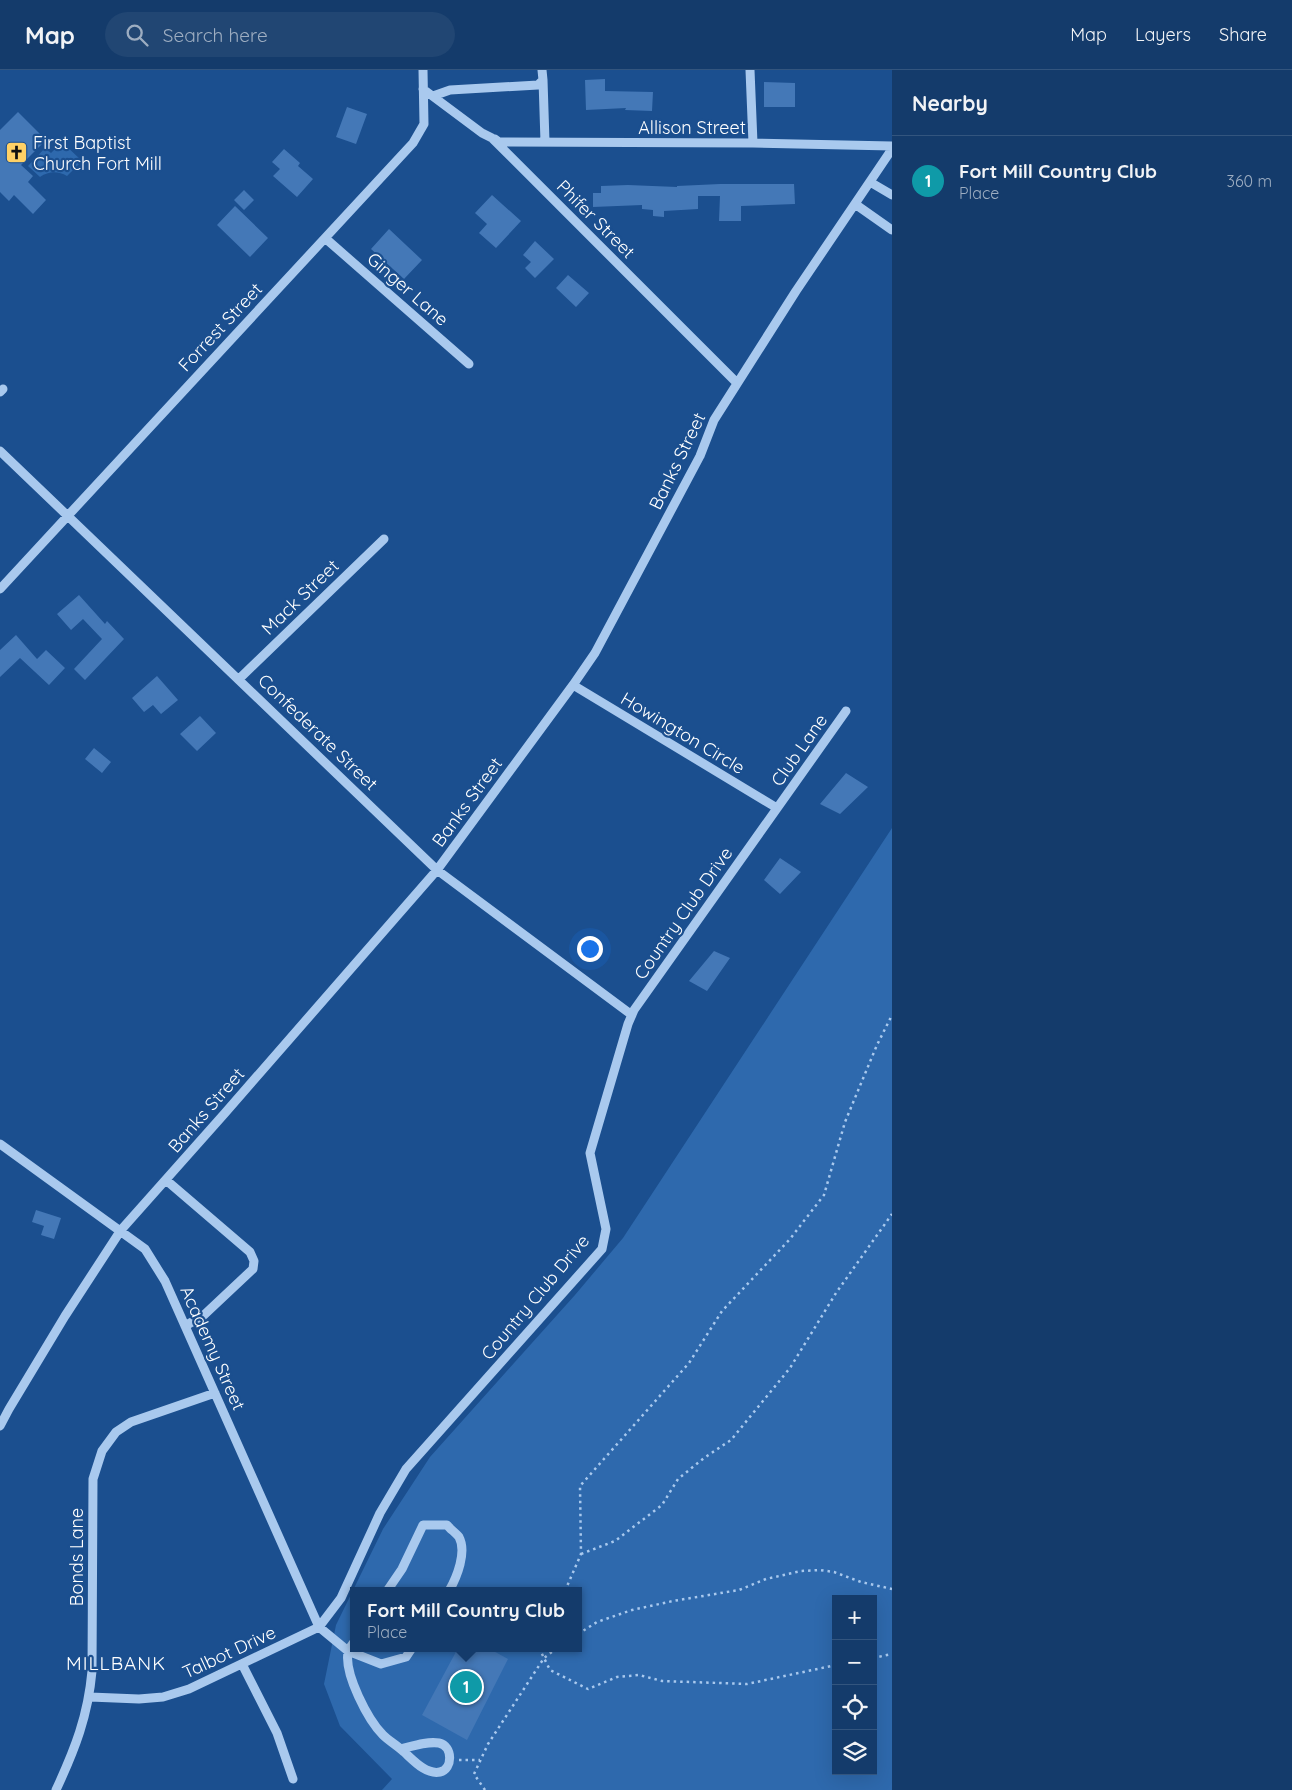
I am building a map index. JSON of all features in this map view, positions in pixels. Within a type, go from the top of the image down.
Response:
[{"type":"street","name":"Forrest Street","points":[[0,589],[413,143],[424,124],[423,70]]},
{"type":"street","points":[[542,70],[545,142]]},
{"type":"street","points":[[750,70],[753,143]]},
{"type":"street","points":[[432,96],[450,90],[538,85],[543,80]]},
{"type":"street","name":"Phifer Street","points":[[424,89],[482,133],[492,138],[737,383]]},
{"type":"street","name":"Allison Street","points":[[492,138],[499,142],[753,143],[892,148]]},
{"type":"street","name":"Banks Street","points":[[0,1426],[8,1409],[121,1230],[437,870],[573,686],[595,653],[700,456],[714,420],[796,291],[892,148]]},
{"type":"street","points":[[870,182],[892,195]]},
{"type":"street","points":[[855,204],[892,230]]},
{"type":"street","name":"Ginger Lane","points":[[325,238],[469,364]]},
{"type":"street","name":"Confederate Street","points":[[0,451],[437,870],[632,1015]]},
{"type":"street","name":"Mack Street","points":[[239,679],[384,539]]},
{"type":"street","name":"Howington Circle","points":[[573,686],[777,808]]},
{"type":"street","name":"Club Lane","points":[[777,808],[846,710]]},
{"type":"street","name":"Country Club Drive","points":[[319,1627],[341,1598],[380,1513],[406,1469],[602,1249],[606,1229],[590,1154],[632,1015],[777,808]]},
{"type":"street","name":"Academy Street","points":[[0,1144],[146,1249],[165,1281],[319,1627]]},
{"type":"street","points":[[166,1180],[250,1252],[254,1261],[253,1269],[204,1315],[185,1326]]},
{"type":"street","name":"Bonds Lane","points":[[56,1790],[72,1756],[84,1722],[90,1697],[92,1671],[93,1479],[102,1451],[116,1432],[132,1422],[215,1393]]},
{"type":"street","points":[[390,1587],[402,1569],[424,1525],[447,1525],[459,1537],[462,1559],[452,1587]]},
{"type":"street","points":[[319,1627],[348,1651]]},
{"type":"street","name":"Talbot Drive","points":[[90,1697],[139,1699],[163,1697],[189,1689],[319,1627]]},
{"type":"street","points":[[350,1648],[348,1651],[349,1668],[356,1695],[382,1734],[419,1766],[432,1772],[445,1770],[449,1763],[450,1754],[445,1746],[439,1743],[401,1750]]},
{"type":"street","points":[[351,1652],[381,1664],[406,1657],[409,1652]]},
{"type":"street","points":[[242,1664],[277,1733],[293,1779]]},
{"type":"path","points":[[567,1587],[581,1554],[580,1486],[689,1363],[722,1311],[790,1239],[824,1195],[845,1122],[877,1045],[892,1016]]},
{"type":"path","points":[[581,1554],[615,1541],[662,1505],[678,1479],[704,1458],[731,1440],[790,1368],[836,1292],[892,1214]]},
{"type":"path","points":[[582,1631],[597,1622],[632,1610],[739,1590],[766,1579],[801,1571],[820,1570],[834,1572],[862,1582],[892,1589]]},
{"type":"path","points":[[541,1652],[550,1670],[588,1689],[617,1677],[639,1675],[662,1681],[747,1684],[832,1667]]},
{"type":"path","points":[[485,1790],[474,1774],[480,1760],[488,1744],[544,1658],[552,1652]]},
{"type":"path","points":[[877,1657],[892,1654]]},
{"type":"path","points":[[459,1760],[480,1760]]},
{"type":"shaded area","points":[[62,142],[82,161],[67,176],[54,172],[40,177],[28,166],[45,148],[51,153]]},
{"type":"shaded area","points":[[892,828],[892,1790],[382,1790],[392,1779],[340,1726],[324,1684],[336,1625],[350,1596],[350,1652],[582,1652],[582,1587],[355,1587],[383,1529],[430,1457],[575,1295],[623,1238]]},
{"type":"building","points":[[605,79],[605,91],[653,92],[652,111],[625,110],[626,108],[586,110],[585,80]]},
{"type":"building","points":[[764,82],[795,83],[795,107],[764,107]]},
{"type":"building","points":[[347,107],[367,114],[356,144],[336,137]]},
{"type":"building","name":"First Baptist Church Fort Mill","points":[[18,112],[46,140],[21,165],[33,176],[28,182],[46,200],[33,214],[14,195],[9,201],[0,192],[0,130]]},
{"type":"building","points":[[284,149],[300,163],[298,166],[313,179],[297,197],[273,176],[280,169],[272,162]]},
{"type":"building","points":[[720,184],[794,184],[795,204],[741,206],[741,221],[719,221],[720,196],[698,196],[698,209],[664,211],[664,217],[653,216],[653,210],[642,209],[642,205],[593,207],[593,193],[601,193],[601,186],[677,187]]},
{"type":"building","points":[[244,190],[254,200],[244,210],[234,200]]},
{"type":"building","points":[[492,195],[521,221],[496,248],[479,233],[487,224],[475,213]]},
{"type":"building","points":[[235,206],[268,238],[250,257],[217,225]]},
{"type":"building","points":[[389,229],[422,260],[404,279],[371,249]]},
{"type":"building","points":[[535,241],[554,259],[535,278],[525,268],[531,262],[523,255]]},
{"type":"building","points":[[568,275],[589,293],[576,307],[556,288]]},
{"type":"building","points":[[79,595],[105,624],[107,621],[124,639],[85,680],[74,669],[102,639],[83,619],[71,630],[57,614]]},
{"type":"building","points":[[16,635],[37,659],[46,650],[65,668],[49,685],[20,658],[0,677],[0,650]]},
{"type":"building","points":[[157,676],[178,700],[161,714],[153,705],[144,712],[132,698]]},
{"type":"building","points":[[200,716],[216,733],[197,751],[180,734]]},
{"type":"building","points":[[94,748],[111,762],[102,773],[85,759]]},
{"type":"building","points":[[846,773],[868,787],[840,814],[820,804]]},
{"type":"building","points":[[780,858],[801,872],[780,894],[764,880]]},
{"type":"building","points":[[714,951],[730,958],[707,991],[689,981]]},
{"type":"building","points":[[36,1210],[61,1218],[54,1239],[41,1235],[44,1226],[32,1222]]},
{"type":"building","points":[[456,1652],[495,1652],[508,1659],[467,1740],[422,1715]]},
{"type":"place","name":"First Baptist Church Fort Mill","points":[[17,152]]},
{"type":"place","name":"Fort Mill Country Club","points":[[466,1687]]},
{"type":"district","name":"MILLBANK","points":[[116,1663]]}]
